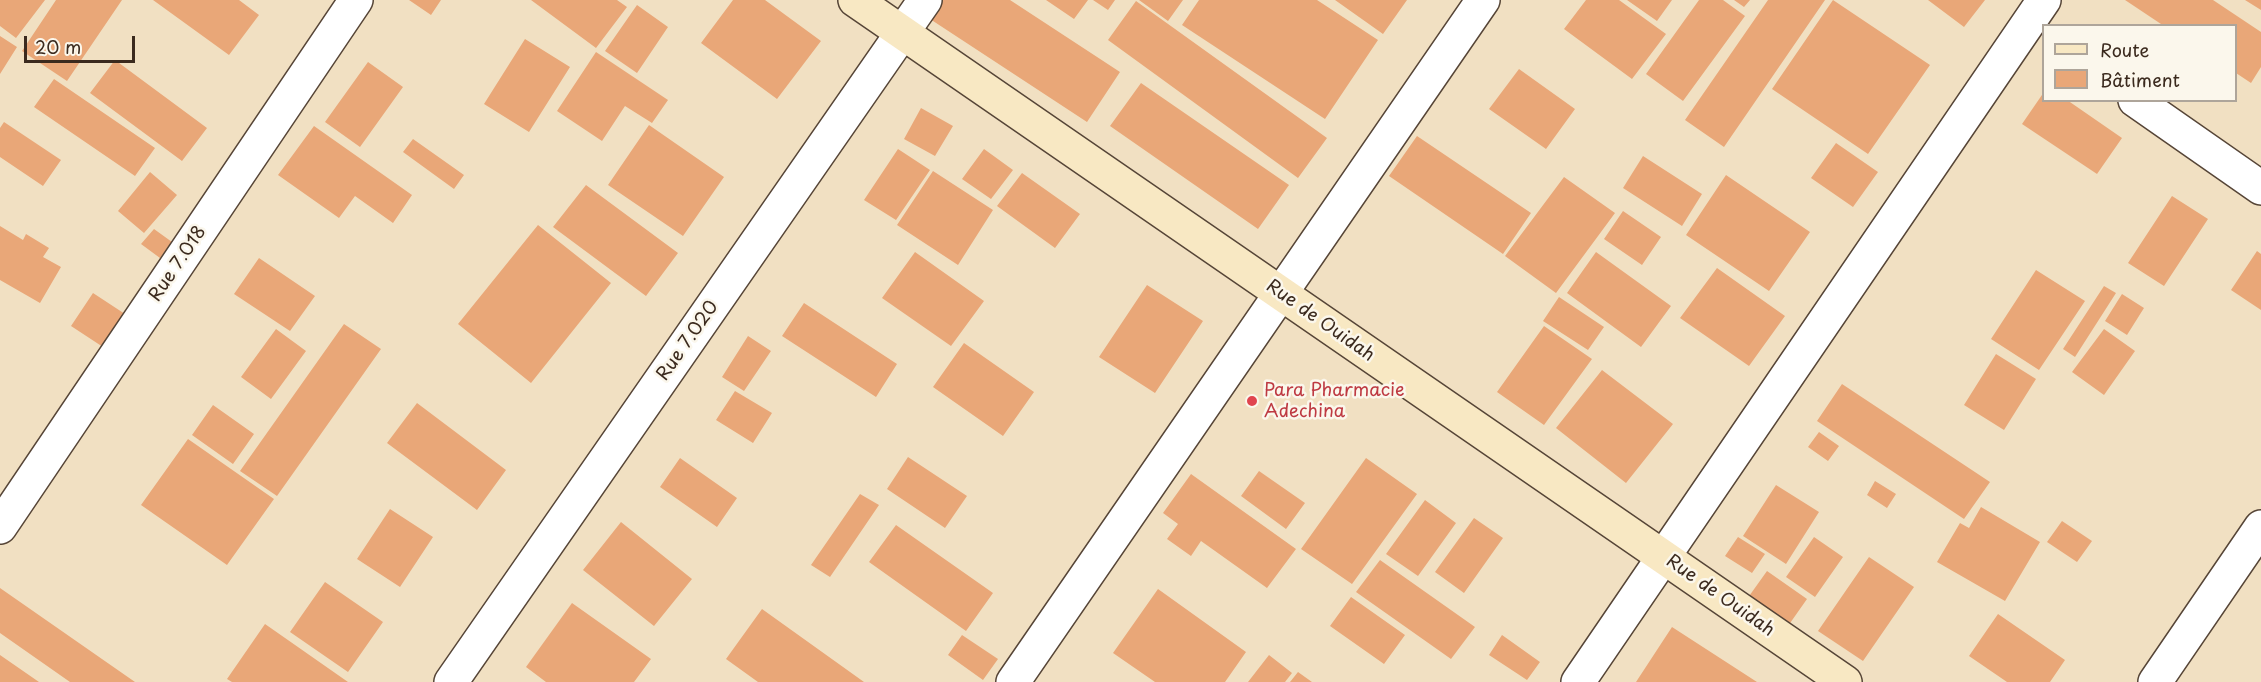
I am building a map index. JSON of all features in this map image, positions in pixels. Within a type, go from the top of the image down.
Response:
[{"type":"main road","name":"Rue de Ouidah","points":[[855,0],[1845,682]]},
{"type":"street","name":"Rue 7.018","points":[[0,527],[356,0]]},
{"type":"street","name":"Rue 7.020","points":[[451,682],[925,0]]},
{"type":"street","points":[[1013,682],[1483,0]]},
{"type":"street","points":[[1578,682],[2038,20]]},
{"type":"street","points":[[2138,102],[2261,188]]},
{"type":"street","points":[[2155,682],[2261,527]]},
{"type":"building","points":[[0,0],[45,0],[16,38],[0,26]]},
{"type":"building","points":[[56,0],[122,0],[67,81],[22,51]]},
{"type":"building","points":[[153,0],[239,0],[259,15],[229,55]]},
{"type":"building","points":[[409,0],[441,0],[431,15]]},
{"type":"building","points":[[531,0],[617,0],[627,7],[596,48]]},
{"type":"building","points":[[733,0],[765,0],[821,41],[777,99],[701,43]]},
{"type":"building","points":[[943,0],[1010,0],[1120,72],[1087,122],[930,19]]},
{"type":"building","points":[[1046,0],[1088,0],[1074,19]]},
{"type":"building","points":[[1093,0],[1115,0],[1108,10]]},
{"type":"building","points":[[1139,0],[1183,0],[1168,21]]},
{"type":"building","points":[[1199,0],[1317,0],[1378,40],[1325,119],[1182,25]]},
{"type":"building","points":[[1335,0],[1407,0],[1383,34]]},
{"type":"building","points":[[1586,0],[1619,0],[1666,34],[1632,79],[1564,29]]},
{"type":"building","points":[[1627,0],[1672,0],[1657,21]]},
{"type":"building","points":[[1699,0],[1723,0],[1745,16],[1683,101],[1646,74]]},
{"type":"building","points":[[1734,0],[1750,0],[1744,7]]},
{"type":"building","points":[[1768,0],[1825,0],[1724,147],[1685,120]]},
{"type":"building","points":[[1833,0],[1930,65],[1868,154],[1772,89]]},
{"type":"building","points":[[1928,0],[1985,0],[1964,27]]},
{"type":"building","points":[[2125,0],[2213,0],[2261,32],[2261,67],[2251,83],[2237,74],[2237,24],[2161,24]]},
{"type":"building","points":[[2245,0],[2261,0],[2261,10]]},
{"type":"building","points":[[1136,1],[1327,138],[1298,178],[1108,40]]},
{"type":"building","points":[[637,5],[668,27],[637,73],[605,51]]},
{"type":"building","points":[[0,36],[17,47],[0,74]]},
{"type":"building","points":[[525,39],[570,67],[529,132],[484,104]]},
{"type":"building","points":[[596,52],[668,100],[652,123],[625,106],[602,141],[557,111]]},
{"type":"building","points":[[115,60],[207,128],[182,161],[90,93]]},
{"type":"building","points":[[368,62],[403,87],[360,147],[325,122]]},
{"type":"building","points":[[1519,69],[1575,109],[1546,149],[1489,109]]},
{"type":"building","points":[[54,79],[155,148],[135,176],[34,107]]},
{"type":"building","points":[[1141,83],[1289,185],[1258,229],[1110,126]]},
{"type":"building","points":[[2042,95],[2042,102],[2070,102],[2122,138],[2097,174],[2022,124]]},
{"type":"building","points":[[921,108],[953,126],[935,156],[904,139]]},
{"type":"building","points":[[4,122],[61,160],[43,186],[0,157],[0,128]]},
{"type":"building","points":[[649,125],[724,177],[683,236],[608,185]]},
{"type":"building","points":[[314,126],[412,195],[393,223],[355,196],[339,218],[278,175]]},
{"type":"building","points":[[1417,136],[1531,213],[1503,254],[1389,176]]},
{"type":"building","points":[[413,139],[464,175],[454,189],[403,152]]},
{"type":"building","points":[[1836,143],[1878,172],[1853,207],[1811,178]]},
{"type":"building","points":[[898,149],[930,170],[896,220],[864,200]]},
{"type":"building","points":[[984,149],[1013,170],[991,199],[962,179]]},
{"type":"building","points":[[1643,156],[1702,194],[1682,226],[1623,188]]},
{"type":"building","points":[[933,171],[993,210],[958,265],[897,225]]},
{"type":"building","points":[[150,172],[177,195],[144,233],[118,211]]},
{"type":"building","points":[[1022,173],[1080,214],[1055,248],[997,206]]},
{"type":"building","points":[[1726,175],[1810,232],[1769,291],[1686,235]]},
{"type":"building","points":[[1564,177],[1615,213],[1556,293],[1505,256]]},
{"type":"building","points":[[586,185],[678,253],[646,296],[553,227]]},
{"type":"building","points":[[2172,196],[2208,219],[2164,286],[2128,263]]},
{"type":"building","points":[[1623,211],[1661,237],[1642,265],[1604,239]]},
{"type":"building","points":[[538,225],[611,283],[531,383],[458,324]]},
{"type":"building","points":[[0,226],[23,240],[26,234],[49,248],[43,257],[61,267],[40,303],[0,280]]},
{"type":"building","points":[[154,229],[172,242],[160,258],[141,244]]},
{"type":"building","points":[[2257,251],[2261,254],[2261,310],[2231,290]]},
{"type":"building","points":[[915,252],[984,301],[951,346],[882,298]]},
{"type":"building","points":[[1596,252],[1671,306],[1641,347],[1567,293]]},
{"type":"building","points":[[259,258],[315,296],[290,331],[234,294]]},
{"type":"building","points":[[1717,268],[1785,316],[1749,366],[1680,318]]},
{"type":"building","points":[[2036,270],[2085,301],[2039,370],[1991,339]]},
{"type":"building","points":[[1147,285],[1203,321],[1155,393],[1099,357]]},
{"type":"building","points":[[2104,286],[2116,293],[2075,357],[2063,349]]},
{"type":"building","points":[[93,293],[125,314],[103,347],[71,326]]},
{"type":"building","points":[[2122,294],[2144,308],[2127,335],[2105,321]]},
{"type":"building","points":[[1559,297],[1604,327],[1588,350],[1543,321]]},
{"type":"building","points":[[804,303],[897,364],[876,397],[782,336]]},
{"type":"building","points":[[344,324],[381,349],[277,496],[240,471]]},
{"type":"building","points":[[1544,326],[1592,359],[1544,425],[1497,392]]},
{"type":"building","points":[[276,329],[306,351],[271,399],[241,377]]},
{"type":"building","points":[[2104,329],[2135,351],[2104,395],[2072,372]]},
{"type":"building","points":[[748,336],[771,351],[744,391],[722,377]]},
{"type":"building","points":[[964,343],[1034,392],[1003,436],[933,387]]},
{"type":"building","points":[[1996,354],[2036,379],[2004,430],[1964,405]]},
{"type":"building","points":[[1602,370],[1673,424],[1626,483],[1556,428]]},
{"type":"building","points":[[1842,384],[1990,482],[1964,519],[1817,421]]},
{"type":"building","points":[[735,391],[772,413],[753,443],[716,420]]},
{"type":"building","points":[[417,403],[506,470],[477,510],[387,443]]},
{"type":"building","points":[[213,405],[254,434],[233,464],[192,435]]},
{"type":"building","points":[[1819,432],[1839,446],[1828,461],[1808,447]]},
{"type":"building","points":[[188,439],[274,499],[227,565],[141,505]]},
{"type":"building","points":[[908,457],[967,496],[945,528],[887,489]]},
{"type":"building","points":[[680,458],[737,498],[717,527],[660,487]]},
{"type":"building","points":[[1366,458],[1417,494],[1352,584],[1301,549]]},
{"type":"building","points":[[1259,471],[1305,503],[1286,529],[1241,496]]},
{"type":"building","points":[[1191,474],[1296,549],[1267,588],[1201,541],[1191,556],[1167,539],[1178,524],[1163,513]]},
{"type":"building","points":[[1875,481],[1896,494],[1887,508],[1867,495]]},
{"type":"building","points":[[1776,485],[1819,512],[1786,564],[1743,536]]},
{"type":"building","points":[[860,494],[879,505],[830,577],[811,565]]},
{"type":"building","points":[[1425,500],[1456,523],[1418,576],[1386,554]]},
{"type":"building","points":[[1981,507],[2040,542],[2005,601],[1937,562],[1960,523],[1969,528]]},
{"type":"building","points":[[390,509],[433,537],[400,587],[357,559]]},
{"type":"building","points":[[1474,518],[1503,538],[1464,593],[1435,572]]},
{"type":"building","points":[[2062,521],[2092,541],[2077,562],[2047,542]]},
{"type":"building","points":[[621,522],[692,579],[654,626],[583,570]]},
{"type":"building","points":[[896,525],[993,593],[966,631],[869,562]]},
{"type":"building","points":[[1738,537],[1765,554],[1752,573],[1725,556]]},
{"type":"building","points":[[1814,537],[1843,557],[1815,597],[1786,577]]},
{"type":"building","points":[[1869,557],[1914,587],[1863,661],[1818,631]]},
{"type":"building","points":[[1380,560],[1475,627],[1451,659],[1356,592]]},
{"type":"building","points":[[1767,571],[1807,599],[1788,626],[1747,599]]},
{"type":"building","points":[[325,582],[383,622],[348,672],[290,632]]},
{"type":"building","points":[[0,588],[135,682],[70,682],[0,633]]},
{"type":"building","points":[[1158,589],[1246,652],[1225,682],[1155,682],[1113,653]]},
{"type":"building","points":[[1351,597],[1405,635],[1384,664],[1330,626]]},
{"type":"building","points":[[572,603],[651,659],[634,682],[546,682],[526,667]]},
{"type":"building","points":[[762,609],[864,682],[758,682],[726,659]]},
{"type":"building","points":[[1998,614],[2065,660],[2050,682],[2007,682],[1969,656]]},
{"type":"building","points":[[265,624],[348,682],[232,682],[227,679]]},
{"type":"building","points":[[1672,627],[1757,682],[1636,682]]},
{"type":"building","points":[[962,635],[998,659],[983,680],[948,655]]},
{"type":"building","points":[[1502,635],[1540,662],[1527,680],[1489,655]]},
{"type":"building","points":[[0,655],[39,682],[0,682]]},
{"type":"building","points":[[1269,655],[1292,673],[1285,682],[1248,682]]},
{"type":"building","points":[[1298,672],[1312,682],[1290,682]]},
{"type":"place","name":"Para Pharmacie Adechina","points":[[1252,401]]}]
